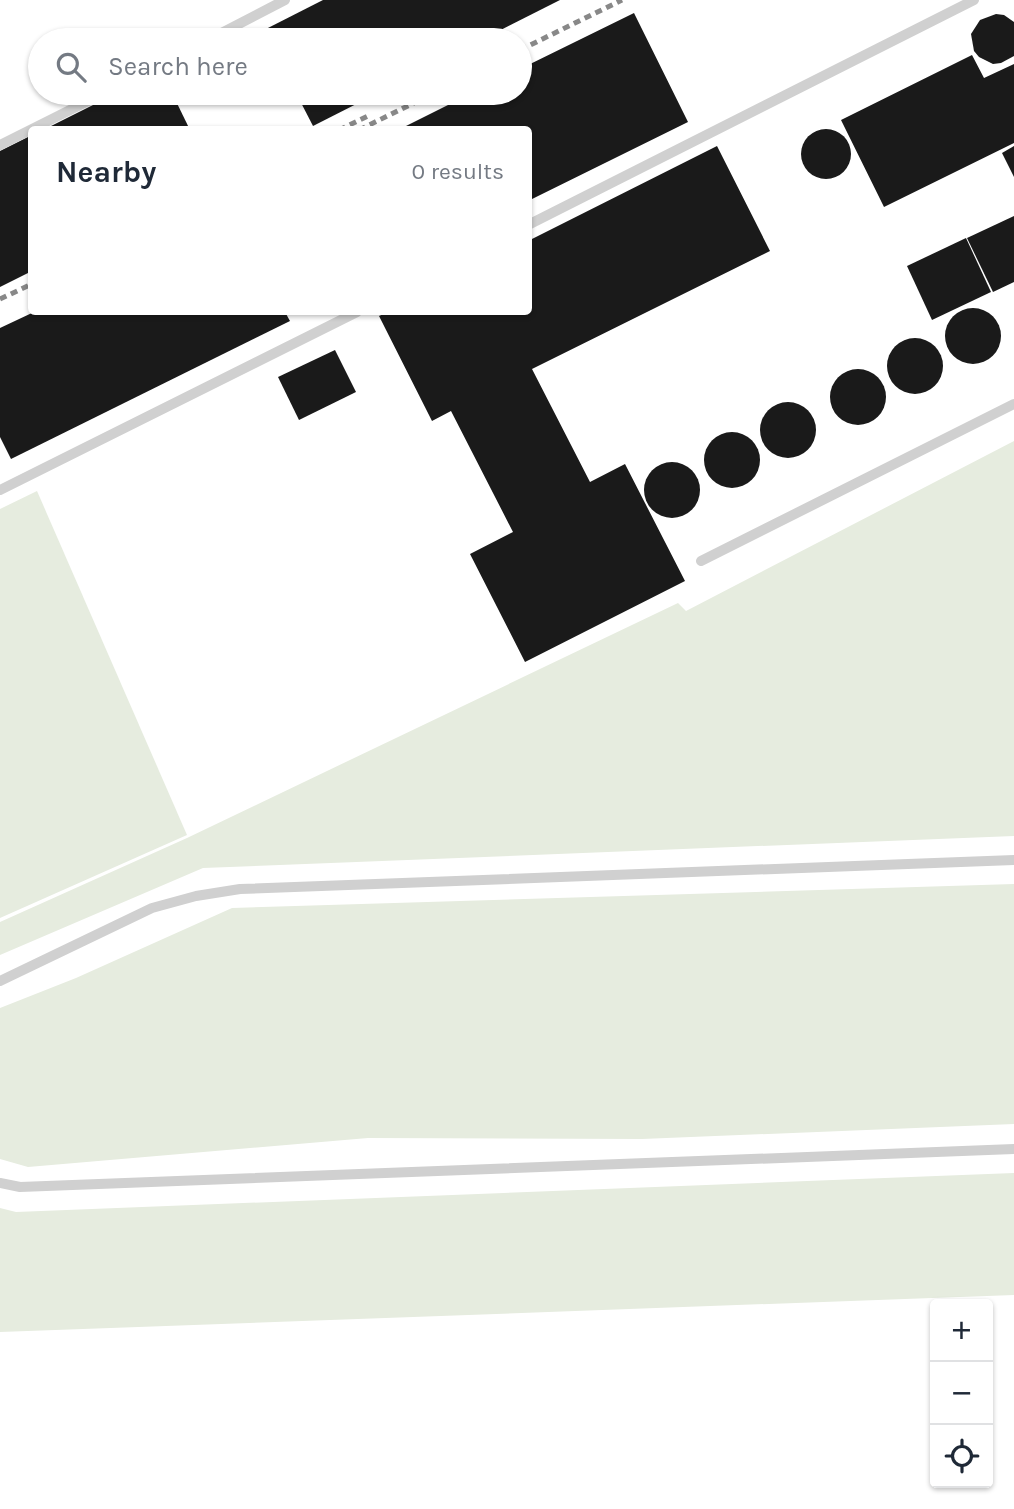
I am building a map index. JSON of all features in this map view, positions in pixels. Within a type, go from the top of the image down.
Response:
[{"type":"lane","points":[[231,28],[285,0]]},
{"type":"lane","points":[[532,223],[974,0]]},
{"type":"lane","points":[[38,126],[80,105]]},
{"type":"lane","points":[[0,145],[28,131]]},
{"type":"lane","points":[[0,490],[351,315]]},
{"type":"lane","points":[[701,561],[1014,404]]},
{"type":"lane","points":[[0,981],[152,908],[196,896],[240,889],[1014,860]]},
{"type":"lane","points":[[0,1183],[20,1187],[1014,1149]]},
{"type":"shaded area","points":[[1014,441],[1014,836],[203,868],[0,955],[0,922],[187,838],[678,603],[686,611]]},
{"type":"shaded area","points":[[37,491],[187,835],[0,918],[0,509]]},
{"type":"shaded area","points":[[1014,884],[1014,1124],[642,1139],[368,1138],[28,1167],[0,1159],[0,1008],[76,978],[232,908]]},
{"type":"shaded area","points":[[1014,1173],[1014,1295],[0,1332],[0,1208],[16,1212]]},
{"type":"building","points":[[323,0],[560,0],[505,28],[268,28]]},
{"type":"building","points":[[634,13],[688,122],[532,199],[532,126],[406,126],[448,105],[532,105],[532,63]]},
{"type":"building","points":[[996,14],[1004,15],[1014,22],[1014,56],[993,64],[979,57],[974,51],[971,34],[980,20]]},
{"type":"building","points":[[972,55],[984,78],[1014,64],[1014,143],[884,207],[841,120]]},
{"type":"building","points":[[93,105],[178,105],[188,126],[51,126]]},
{"type":"building","points":[[302,105],[354,105],[313,126]]},
{"type":"building","points":[[826,129],[844,136],[851,154],[844,172],[826,179],[808,172],[801,154],[808,136]]},
{"type":"building","points":[[28,137],[28,273],[0,287],[0,151]]},
{"type":"building","points":[[717,146],[770,251],[532,369],[590,482],[625,464],[685,581],[525,662],[470,554],[513,532],[451,411],[432,421],[379,316],[532,315],[532,239]]},
{"type":"building","points":[[1014,146],[1014,177],[1002,153]]},
{"type":"building","points":[[1014,216],[1014,282],[993,292],[967,238]]},
{"type":"building","points":[[966,238],[991,292],[932,320],[907,266]]},
{"type":"building","points":[[967,308],[979,308],[989,312],[997,320],[1001,336],[997,352],[989,360],[979,364],[967,364],[957,360],[949,352],[945,342],[945,330],[949,320],[957,312]]},
{"type":"building","points":[[28,315],[287,315],[290,321],[11,459],[0,437],[0,328]]},
{"type":"building","points":[[909,338],[921,338],[931,342],[939,350],[943,366],[939,382],[931,390],[921,394],[909,394],[899,390],[891,382],[887,372],[887,360],[891,350],[899,342]]},
{"type":"building","points":[[335,350],[356,392],[299,420],[278,377]]},
{"type":"building","points":[[852,369],[864,369],[874,373],[882,381],[886,397],[882,413],[874,421],[864,425],[852,425],[842,421],[834,413],[830,403],[830,391],[834,381],[842,373]]},
{"type":"building","points":[[782,402],[794,402],[804,406],[812,414],[816,430],[812,446],[804,454],[794,458],[782,458],[772,454],[764,446],[760,436],[760,424],[764,414],[772,406]]},
{"type":"building","points":[[726,432],[738,432],[748,436],[756,444],[760,460],[756,476],[748,484],[738,488],[726,488],[716,484],[708,476],[704,466],[704,454],[708,444],[716,436]]},
{"type":"building","points":[[666,462],[678,462],[688,466],[696,474],[700,490],[696,506],[688,514],[678,518],[666,518],[656,514],[648,506],[644,496],[644,484],[648,474],[656,466]]},
{"type":"railway","points":[[532,44],[622,0]]},
{"type":"railway","points":[[367,126],[410,105]]},
{"type":"railway","points":[[347,126],[368,116]]},
{"type":"railway","points":[[0,299],[28,286]]}]
